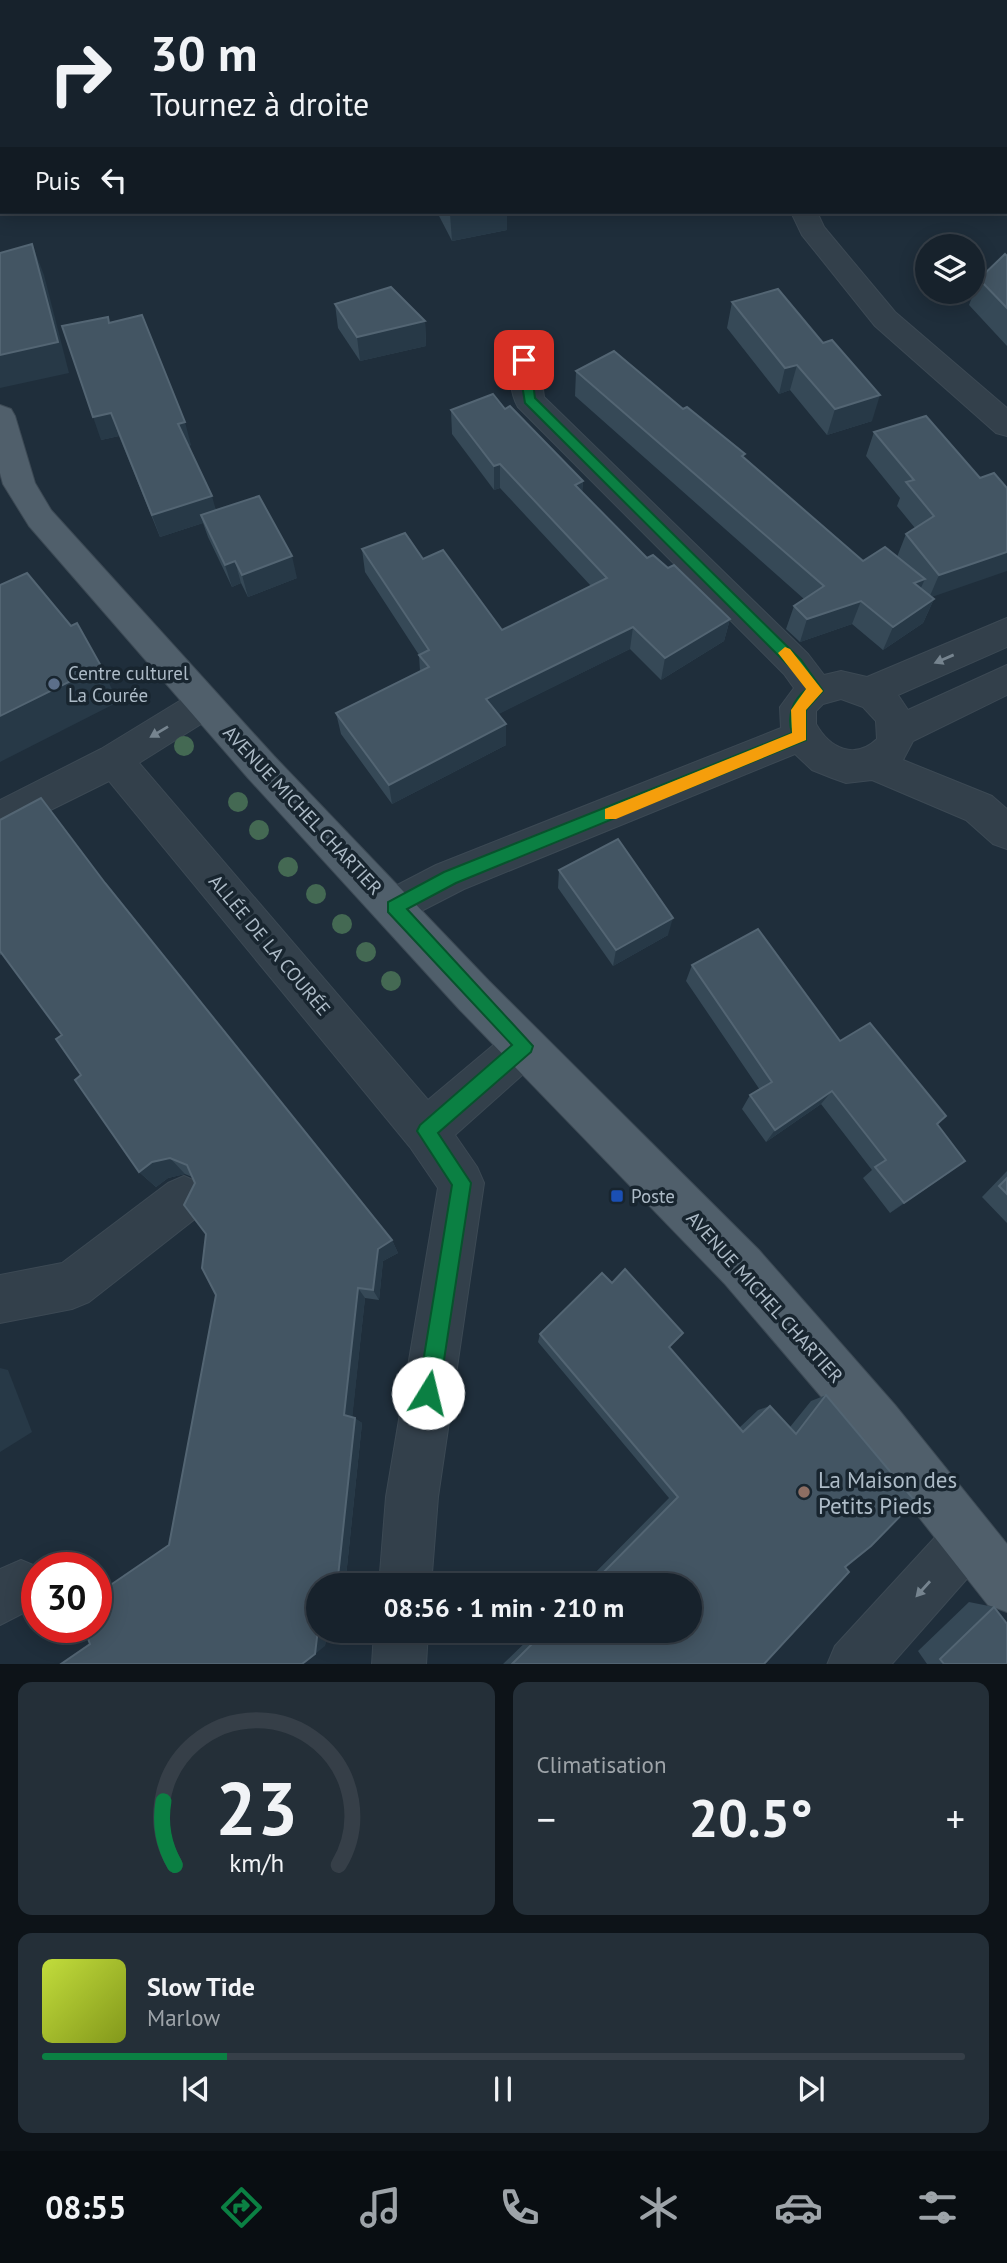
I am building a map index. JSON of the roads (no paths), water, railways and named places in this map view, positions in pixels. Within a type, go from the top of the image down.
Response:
[{"type":"main road","name":"AVENUE MICHEL CHARTIER","points":[[0,416],[19,484],[40,518],[204,704],[524,1046],[742,1267],[877,1423],[1007,1586]]},
{"type":"street","points":[[805,214],[812,229],[886,319],[1007,425]]},
{"type":"street","points":[[524,360],[529,400],[796,664],[816,691]]},
{"type":"street","points":[[868,692],[1007,632]]},
{"type":"street","points":[[897,732],[1007,679]]},
{"type":"street","points":[[873,764],[886,756],[894,745],[897,732],[889,709],[868,692],[841,685],[816,691],[805,698],[798,710],[800,736],[810,749],[823,759],[839,765],[873,764],[979,808],[1007,832]]},
{"type":"street","points":[[0,819],[114,760],[204,704]]},
{"type":"street","points":[[394,907],[450,877],[800,736]]},
{"type":"street","name":"ALLÉE DE LA COURÉE","points":[[114,760],[426,1131],[461,1183],[412,1497],[406,1573]]},
{"type":"street","points":[[426,1131],[524,1046]]},
{"type":"street","points":[[0,1299],[72,1285],[184,1199]]},
{"type":"street","points":[[854,1664],[968,1539]]},
{"type":"street","points":[[399,1664],[400,1643]]},
{"type":"place","name":"Centre culturel La Courée","points":[[54,684]]},
{"type":"place","name":"Poste","points":[[617,1196]]},
{"type":"place","name":"La Maison des Petits Pieds","points":[[804,1492]]}]
